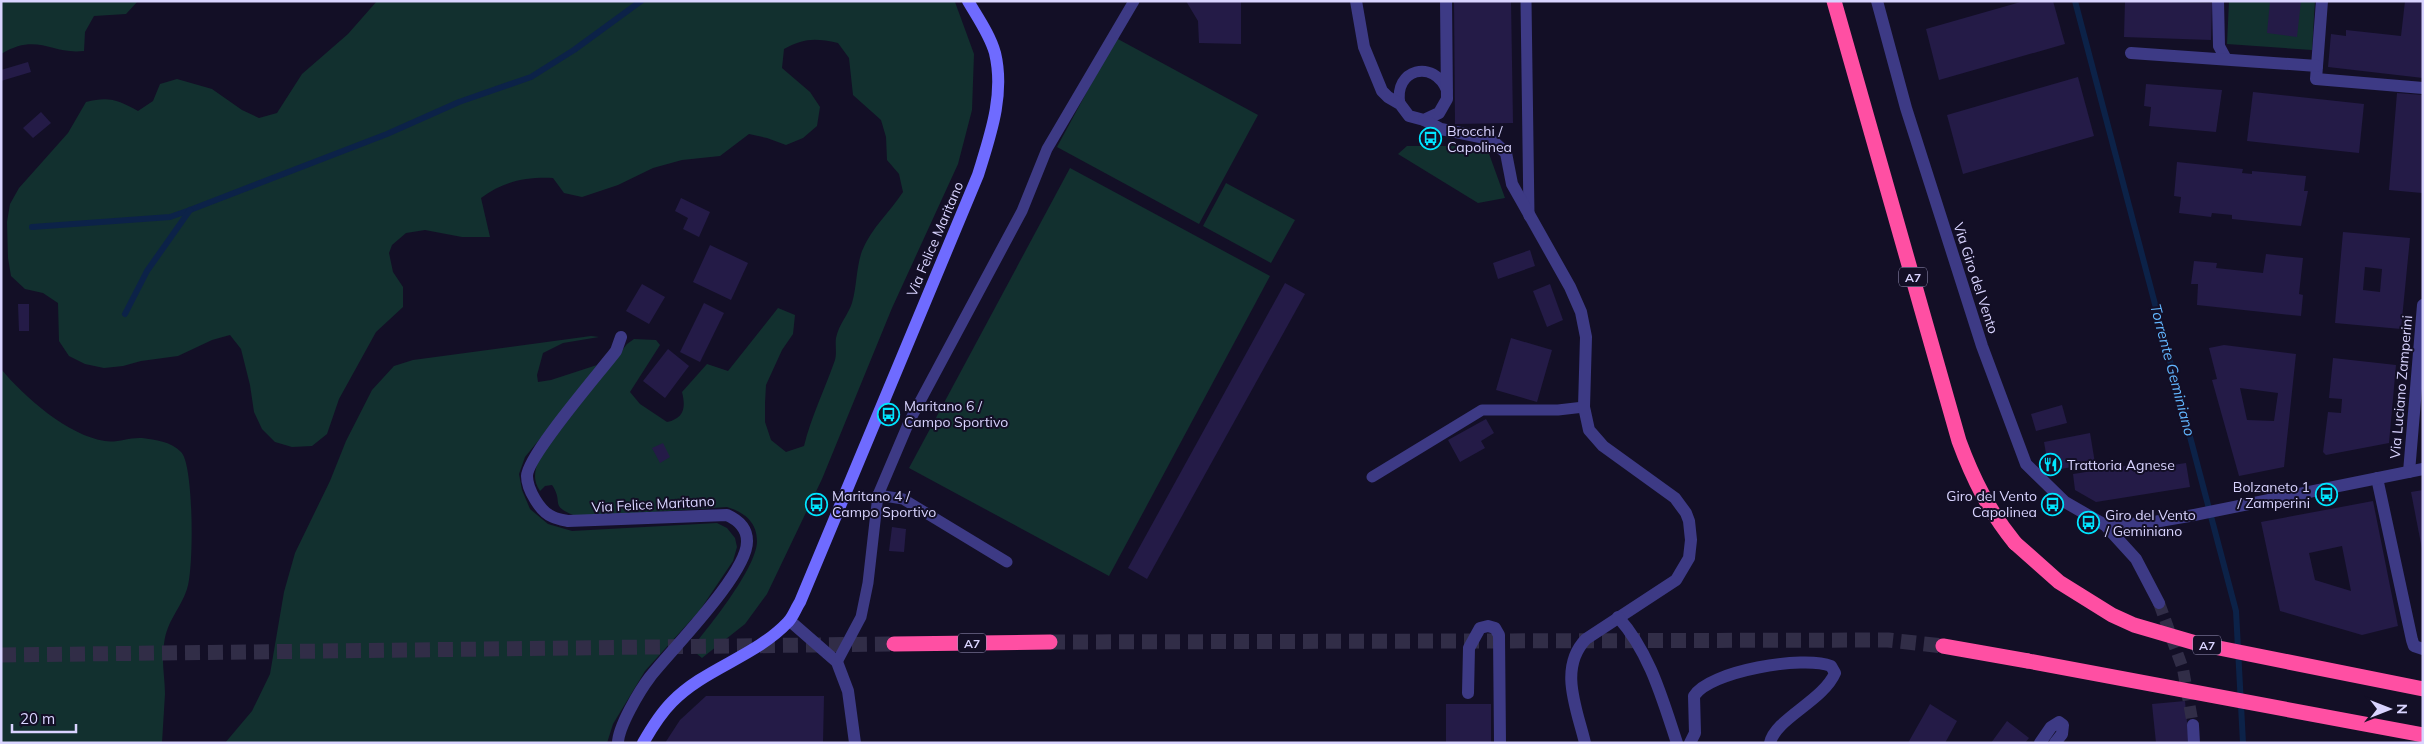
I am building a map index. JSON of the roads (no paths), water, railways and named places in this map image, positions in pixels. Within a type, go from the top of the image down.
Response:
[{"type":"highway","name":"A7","points":[[1834,1],[1959,441],[1980,493],[1996,520],[2016,542],[2066,587],[2112,615],[2134,625],[2198,644],[2423,690]]},
{"type":"highway","name":"A7","points":[[894,644],[1050,642]]},
{"type":"highway","points":[[1943,646],[2423,735]]},
{"type":"street","name":"Via Felice Maritano","points":[[643,743],[656,721],[671,702],[708,675],[722,669],[766,641],[790,621],[810,578],[978,175],[994,122],[998,82],[995,54],[987,34],[968,1]]},
{"type":"street","points":[[1356,1],[1358,21],[1370,64],[1384,95],[1400,104],[1409,116],[1424,120],[1441,129],[1485,138],[1501,147],[1506,154],[1512,184],[1582,312],[1586,337],[1584,407],[1589,430],[1603,446],[1675,498],[1686,513],[1691,532],[1689,558],[1676,580],[1586,639],[1573,658],[1570,669],[1571,683],[1586,743]]},
{"type":"street","points":[[1424,120],[1439,113],[1444,107],[1447,91],[1446,1]]},
{"type":"street","name":"Via Giro del Vento","points":[[1877,1],[1906,108],[1982,346],[2026,464],[2065,502],[2105,525],[2136,559],[2159,603]]},
{"type":"street","points":[[2218,1],[2218,46],[2226,59]]},
{"type":"street","points":[[2322,1],[2316,79],[2423,88]]},
{"type":"street","points":[[2132,53],[2317,66]]},
{"type":"street","name":"Via Luciano Zamperini","points":[[2409,472],[2423,305]]},
{"type":"street","name":"Via Felice Maritano","points":[[618,743],[623,725],[648,679],[711,606],[739,564],[746,548],[747,540],[741,524],[727,516],[568,521],[551,517],[538,503],[530,489],[527,475],[536,454],[616,351],[621,337]]},
{"type":"street","points":[[2105,525],[2148,523],[2189,516],[2423,469]]},
{"type":"street","points":[[2377,478],[2412,640],[2414,646],[2423,649]]},
{"type":"street","points":[[1618,617],[1632,634],[1654,673],[1677,743]]},
{"type":"street","points":[[790,621],[837,662],[848,691],[855,743]]},
{"type":"street","points":[[1468,693],[1469,648],[1480,628],[1488,626],[1496,628],[1499,635],[1500,743]]},
{"type":"street","points":[[1690,743],[1695,733],[1694,696],[1698,689],[1761,666],[1815,662],[1831,666],[1834,673],[1827,686],[1811,702],[1776,730],[1770,743]]},
{"type":"street","points":[[2040,743],[2051,727],[2059,722],[2063,724],[2062,734],[2055,743]]},
{"type":"street","points":[[2193,725],[2194,743]]},
{"type":"lane","points":[[837,662],[861,617],[868,584],[878,495],[909,422],[1022,212],[1047,149],[1134,1]]},
{"type":"lane","points":[[1526,1],[1529,216]]},
{"type":"lane","points":[[1400,104],[1398,96],[1403,81],[1415,72],[1431,72],[1438,76],[1447,91]]},
{"type":"lane","points":[[1372,477],[1482,410],[1558,410],[1584,407]]},
{"type":"lane","points":[[878,495],[903,499],[1007,562]]},
{"type":"waterway","points":[[32,227],[170,217],[190,210],[387,134],[459,102],[531,77],[574,50],[641,1]]},
{"type":"waterway","name":"Torrente Geminiano","points":[[2075,1],[2236,611],[2243,743]]},
{"type":"waterway","points":[[125,314],[147,271],[190,210]]},
{"type":"tunnel","points":[[2159,603],[2183,669],[2193,725]]},
{"type":"tunnel","points":[[1050,642],[1888,640],[1943,646]]},
{"type":"tunnel","points":[[1,655],[894,644]]},
{"type":"place","name":"Brocchi / Capolinea","points":[[1431,139]]},
{"type":"place","name":"Maritano 6 / Campo Sportivo","points":[[888,414]]},
{"type":"place","name":"Trattoria Agnese","points":[[2051,465]]},
{"type":"place","name":"Bolzaneto 1 / Zamperini","points":[[2326,495]]},
{"type":"place","name":"Maritano 4 / Campo Sportivo","points":[[816,504]]},
{"type":"place","name":"Giro del Vento Capolinea","points":[[2053,504]]},
{"type":"place","name":"Giro del Vento / Geminiano","points":[[2089,523]]}]
